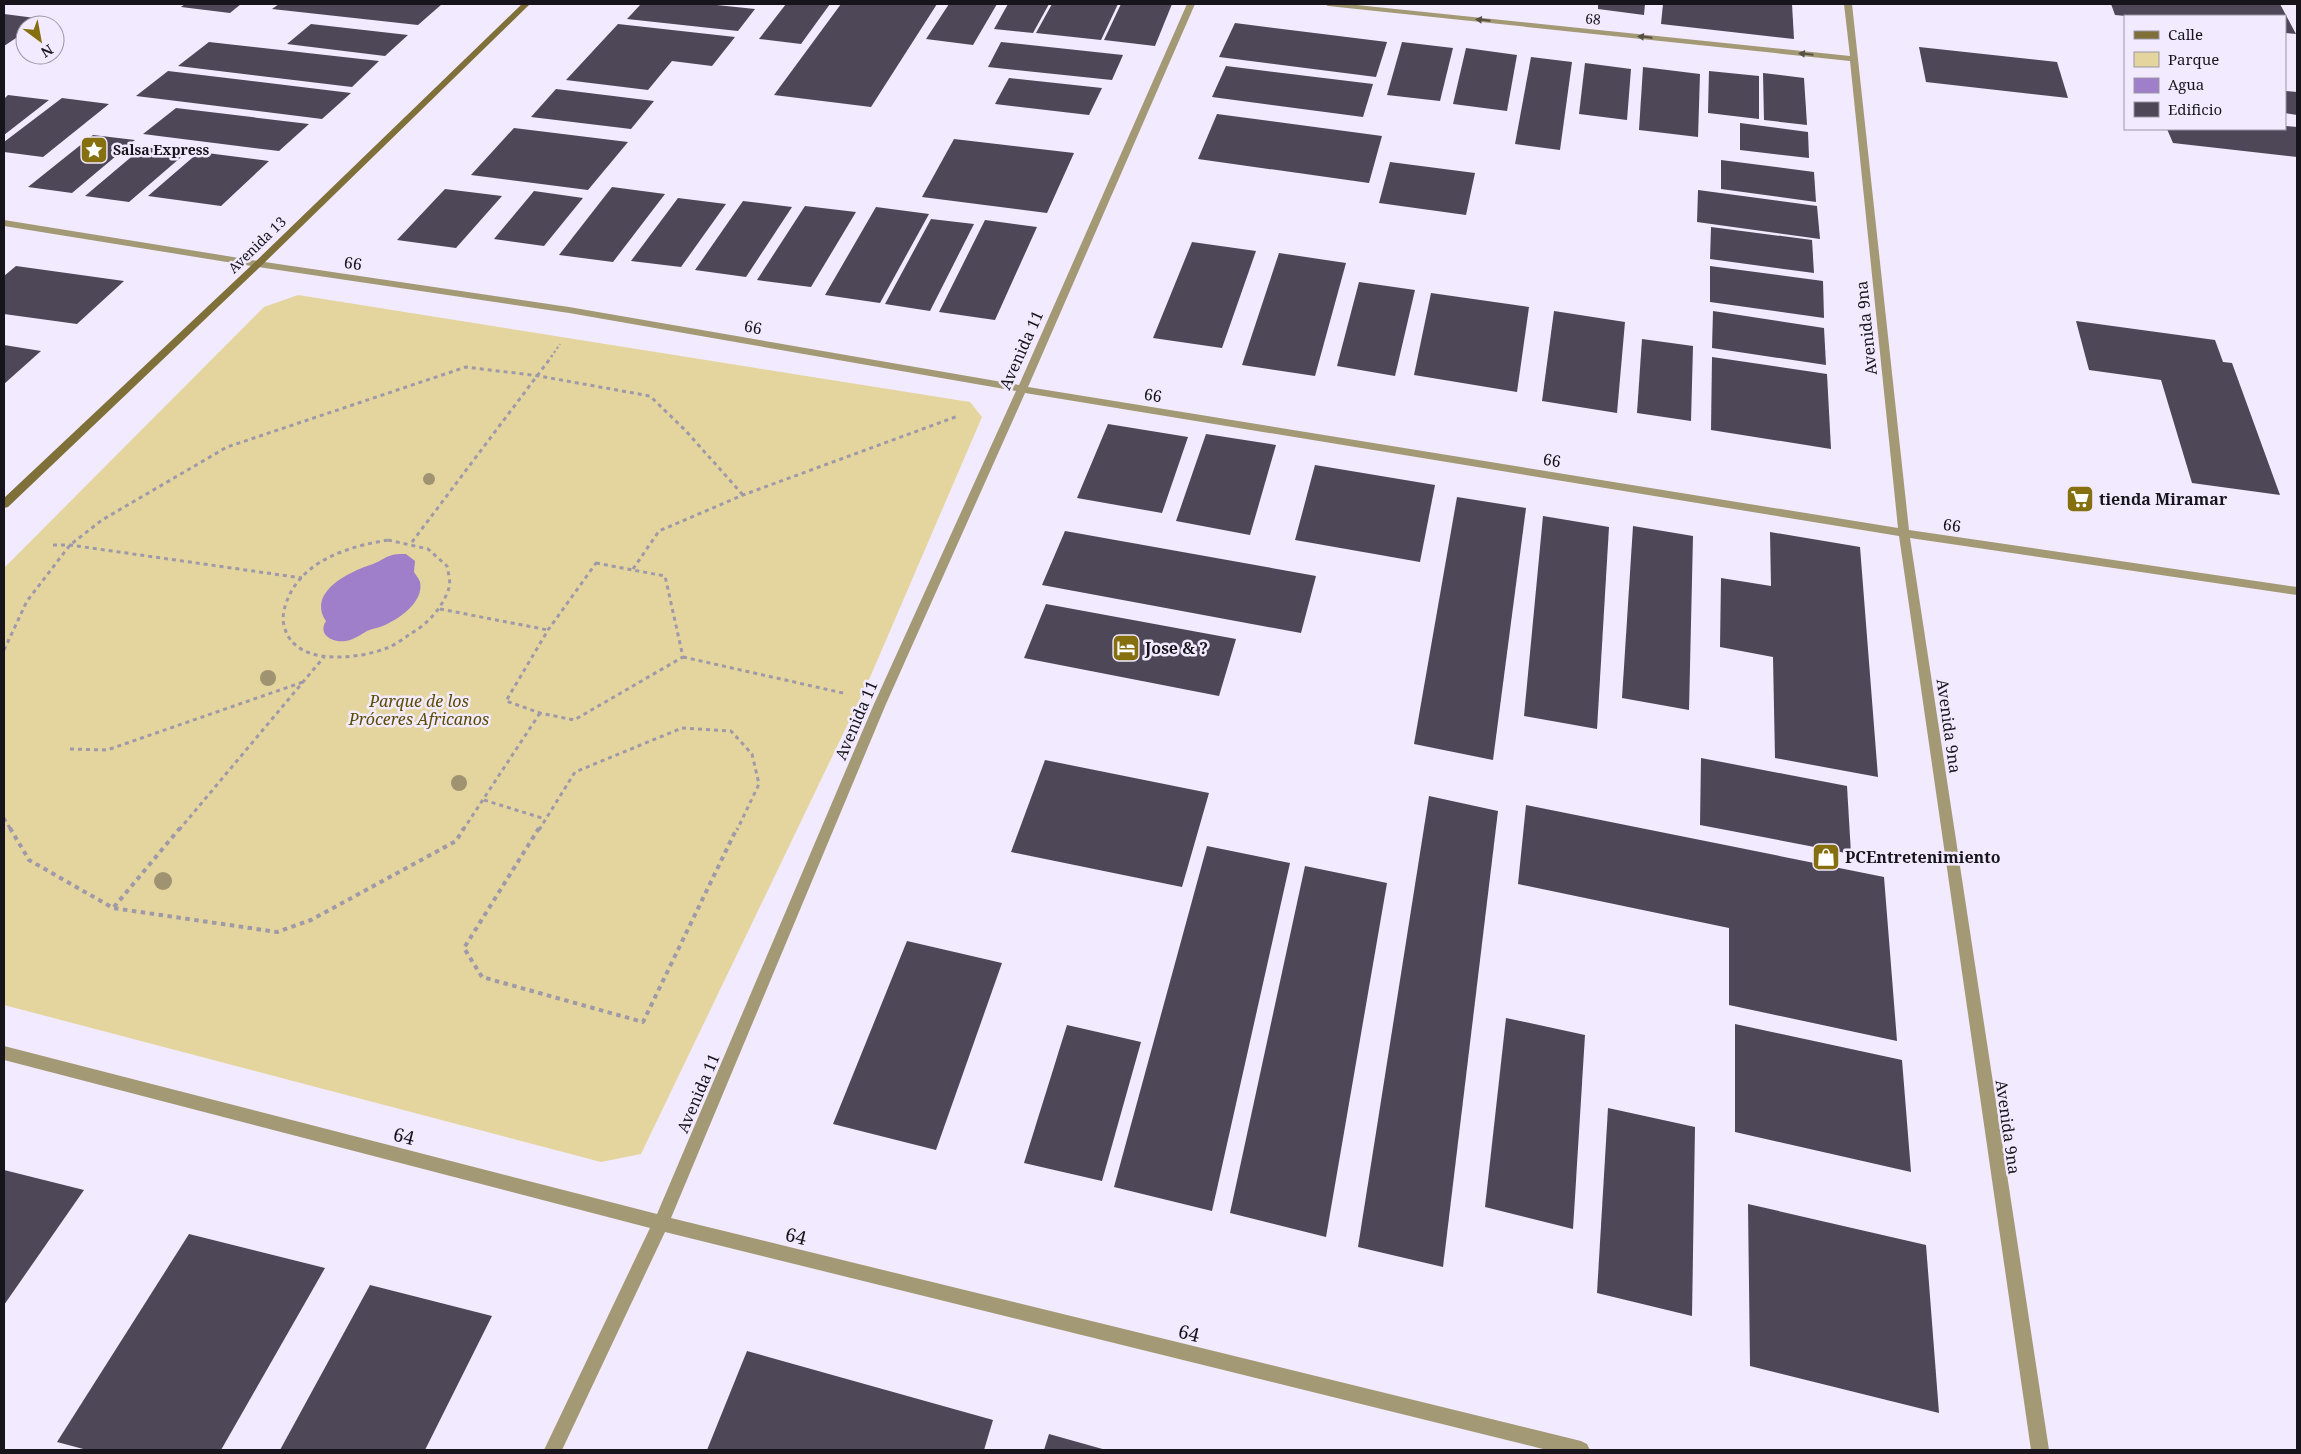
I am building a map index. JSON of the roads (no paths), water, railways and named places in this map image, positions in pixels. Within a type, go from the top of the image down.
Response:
[{"type":"street","name":"Avenida 13","points":[[4,504],[258,264],[526,4]]},
{"type":"street","name":"Avenida 11","points":[[553,1450],[661,1223],[880,704],[1012,412],[1191,4]]},
{"type":"street","name":"68","points":[[1328,4],[1855,59]]},
{"type":"street","name":"Avenida 9na","points":[[1848,4],[1904,533],[2040,1450]]},
{"type":"street","name":"66","points":[[4,223],[258,264],[569,310],[1022,389],[1904,533],[2297,591]]},
{"type":"street","name":"64","points":[[4,1053],[661,1223],[1580,1450]]},
{"type":"water","points":[[406,554],[415,561],[414,572],[420,582],[419,595],[411,607],[387,624],[352,639],[336,641],[328,637],[324,630],[326,621],[322,611],[322,601],[326,592],[342,578],[361,568],[386,557]]},
{"type":"place","name":"Salsa Express","points":[[94,150]]},
{"type":"place","name":"tienda Miramar","points":[[2080,499]]},
{"type":"place","name":"Jose & ?","points":[[1126,648]]},
{"type":"place","name":"PCEntretenimiento","points":[[1826,857]]},
{"type":"park label","name":"Parque de los Próceres Africanos","points":[[419,710]]}]
